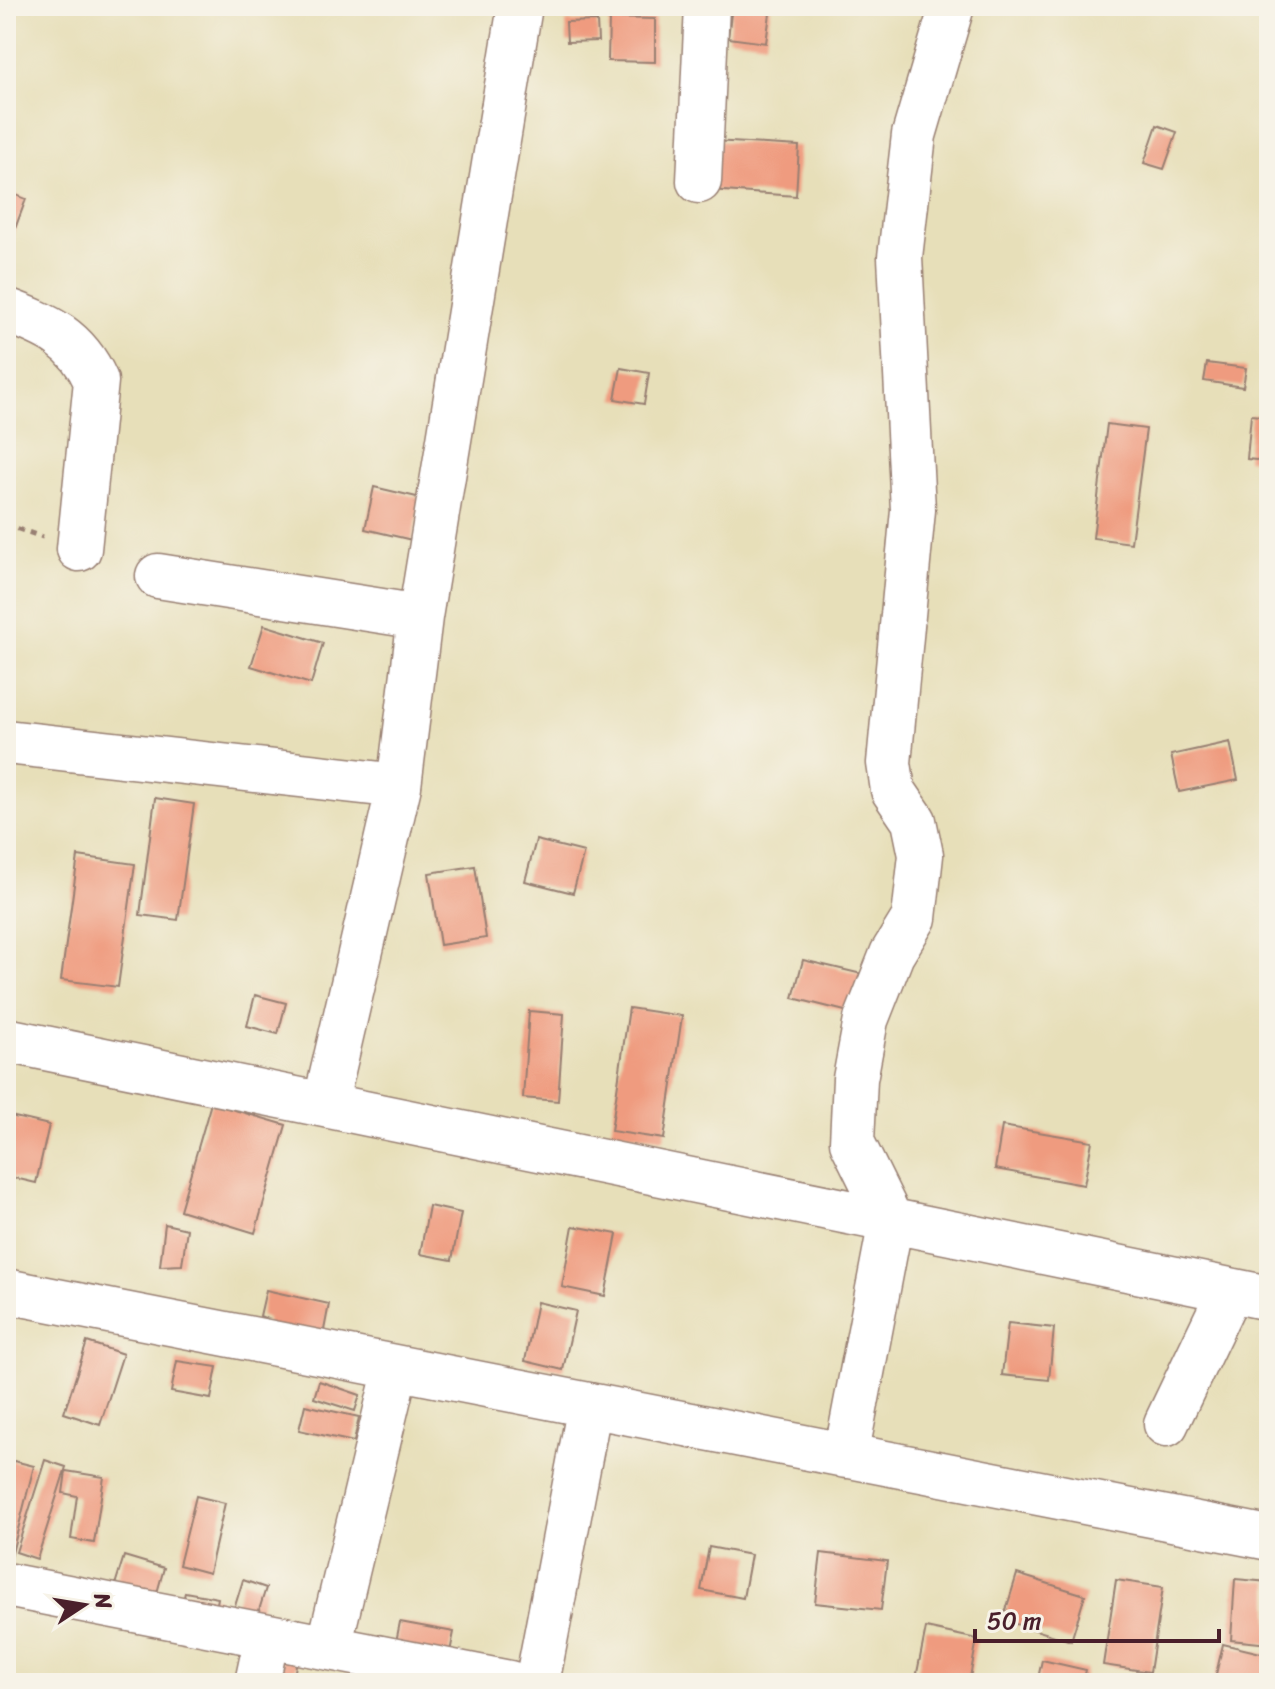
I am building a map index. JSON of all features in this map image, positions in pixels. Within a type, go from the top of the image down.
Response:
[{"type":"street","points":[[325,1105],[399,786],[420,617],[520,6]]},
{"type":"street","points":[[699,181],[707,6]]},
{"type":"street","points":[[846,1456],[891,1221],[852,1142],[855,1079],[866,1020],[892,954],[914,918],[921,855],[914,821],[893,790],[889,763],[913,510],[900,257],[914,135],[952,6]]},
{"type":"street","points":[[6,310],[52,328],[86,358],[96,381],[79,549]]},
{"type":"street","points":[[158,576],[420,617]]},
{"type":"street","points":[[6,742],[399,786]]},
{"type":"street","points":[[6,1040],[1250,1294],[1166,1424]]},
{"type":"street","points":[[6,1291],[1269,1538]]},
{"type":"street","points":[[329,1647],[396,1368]]},
{"type":"street","points":[[537,1683],[590,1405]]},
{"type":"street","points":[[6,1585],[510,1683]]},
{"type":"street","points":[[257,1683],[267,1636]]},
{"type":"building","points":[[732,6],[771,6],[766,43],[728,38]]},
{"type":"building","points":[[609,18],[655,19],[655,62],[608,61]]},
{"type":"building","points":[[597,21],[598,41],[567,42],[566,22]]},
{"type":"building","points":[[1157,125],[1177,132],[1164,169],[1144,163]]},
{"type":"building","points":[[713,141],[799,146],[796,196],[710,190]]},
{"type":"building","points":[[6,191],[26,199],[6,253]]},
{"type":"building","points":[[1207,363],[1246,368],[1243,387],[1204,381]]},
{"type":"building","points":[[621,368],[649,373],[644,404],[615,399]]},
{"type":"building","points":[[1251,415],[1269,417],[1266,461],[1247,459]]},
{"type":"building","points":[[1107,424],[1146,429],[1131,543],[1093,538]]},
{"type":"building","points":[[374,487],[421,498],[412,540],[365,529]]},
{"type":"building","points":[[264,625],[323,643],[311,684],[251,666]]},
{"type":"building","points":[[1230,742],[1238,780],[1179,792],[1171,755]]},
{"type":"building","points":[[155,798],[194,804],[178,920],[140,915]]},
{"type":"building","points":[[536,840],[584,852],[573,893],[525,881]]},
{"type":"building","points":[[78,856],[135,864],[118,987],[61,980]]},
{"type":"building","points":[[475,866],[486,938],[440,945],[429,873]]},
{"type":"building","points":[[803,960],[862,974],[853,1013],[793,998]]},
{"type":"building","points":[[255,995],[286,1003],[278,1034],[247,1026]]},
{"type":"building","points":[[629,1008],[682,1016],[664,1139],[611,1131]]},
{"type":"building","points":[[529,1011],[564,1014],[558,1101],[523,1098]]},
{"type":"building","points":[[211,1103],[286,1125],[255,1233],[180,1210]]},
{"type":"building","points":[[6,1115],[49,1125],[36,1183],[6,1176]]},
{"type":"building","points":[[1002,1126],[1092,1141],[1084,1185],[995,1169]]},
{"type":"building","points":[[429,1206],[461,1213],[452,1260],[420,1254]]},
{"type":"building","points":[[165,1224],[187,1229],[182,1265],[160,1266]]},
{"type":"building","points":[[573,1226],[617,1234],[605,1296],[562,1287]]},
{"type":"building","points":[[266,1290],[329,1304],[321,1346],[266,1334],[267,1319],[260,1316]]},
{"type":"building","points":[[537,1302],[576,1311],[563,1370],[525,1361]]},
{"type":"building","points":[[1008,1323],[1054,1328],[1049,1380],[1002,1375]]},
{"type":"building","points":[[87,1342],[123,1354],[100,1425],[64,1413]]},
{"type":"building","points":[[177,1361],[217,1367],[211,1399],[171,1392]]},
{"type":"building","points":[[319,1381],[360,1395],[355,1411],[314,1398]]},
{"type":"building","points":[[305,1405],[359,1417],[354,1442],[299,1430]]},
{"type":"building","points":[[6,1459],[34,1466],[11,1557],[6,1556]]},
{"type":"building","points":[[45,1460],[66,1467],[37,1559],[16,1552]]},
{"type":"building","points":[[66,1471],[104,1477],[94,1543],[71,1539],[77,1496],[63,1493]]},
{"type":"building","points":[[196,1496],[225,1503],[209,1573],[179,1565]]},
{"type":"building","points":[[709,1547],[751,1555],[743,1598],[701,1590]]},
{"type":"building","points":[[821,1553],[887,1561],[881,1610],[815,1603]]},
{"type":"building","points":[[124,1556],[164,1568],[155,1600],[114,1588]]},
{"type":"building","points":[[1017,1574],[1085,1595],[1071,1641],[1003,1620]]},
{"type":"building","points":[[1235,1579],[1269,1582],[1269,1644],[1231,1640]]},
{"type":"building","points":[[243,1580],[266,1588],[254,1626],[231,1619]]},
{"type":"building","points":[[1116,1580],[1163,1587],[1150,1672],[1103,1665]]},
{"type":"building","points":[[185,1592],[218,1598],[214,1620],[181,1613]]},
{"type":"building","points":[[400,1622],[454,1632],[448,1662],[394,1652]]},
{"type":"building","points":[[926,1628],[977,1639],[969,1683],[915,1683]]},
{"type":"building","points":[[1223,1644],[1269,1655],[1269,1683],[1214,1683]]},
{"type":"building","points":[[282,1657],[297,1659],[293,1683],[278,1683]]},
{"type":"building","points":[[1042,1660],[1086,1670],[1083,1683],[1037,1683]]}]
